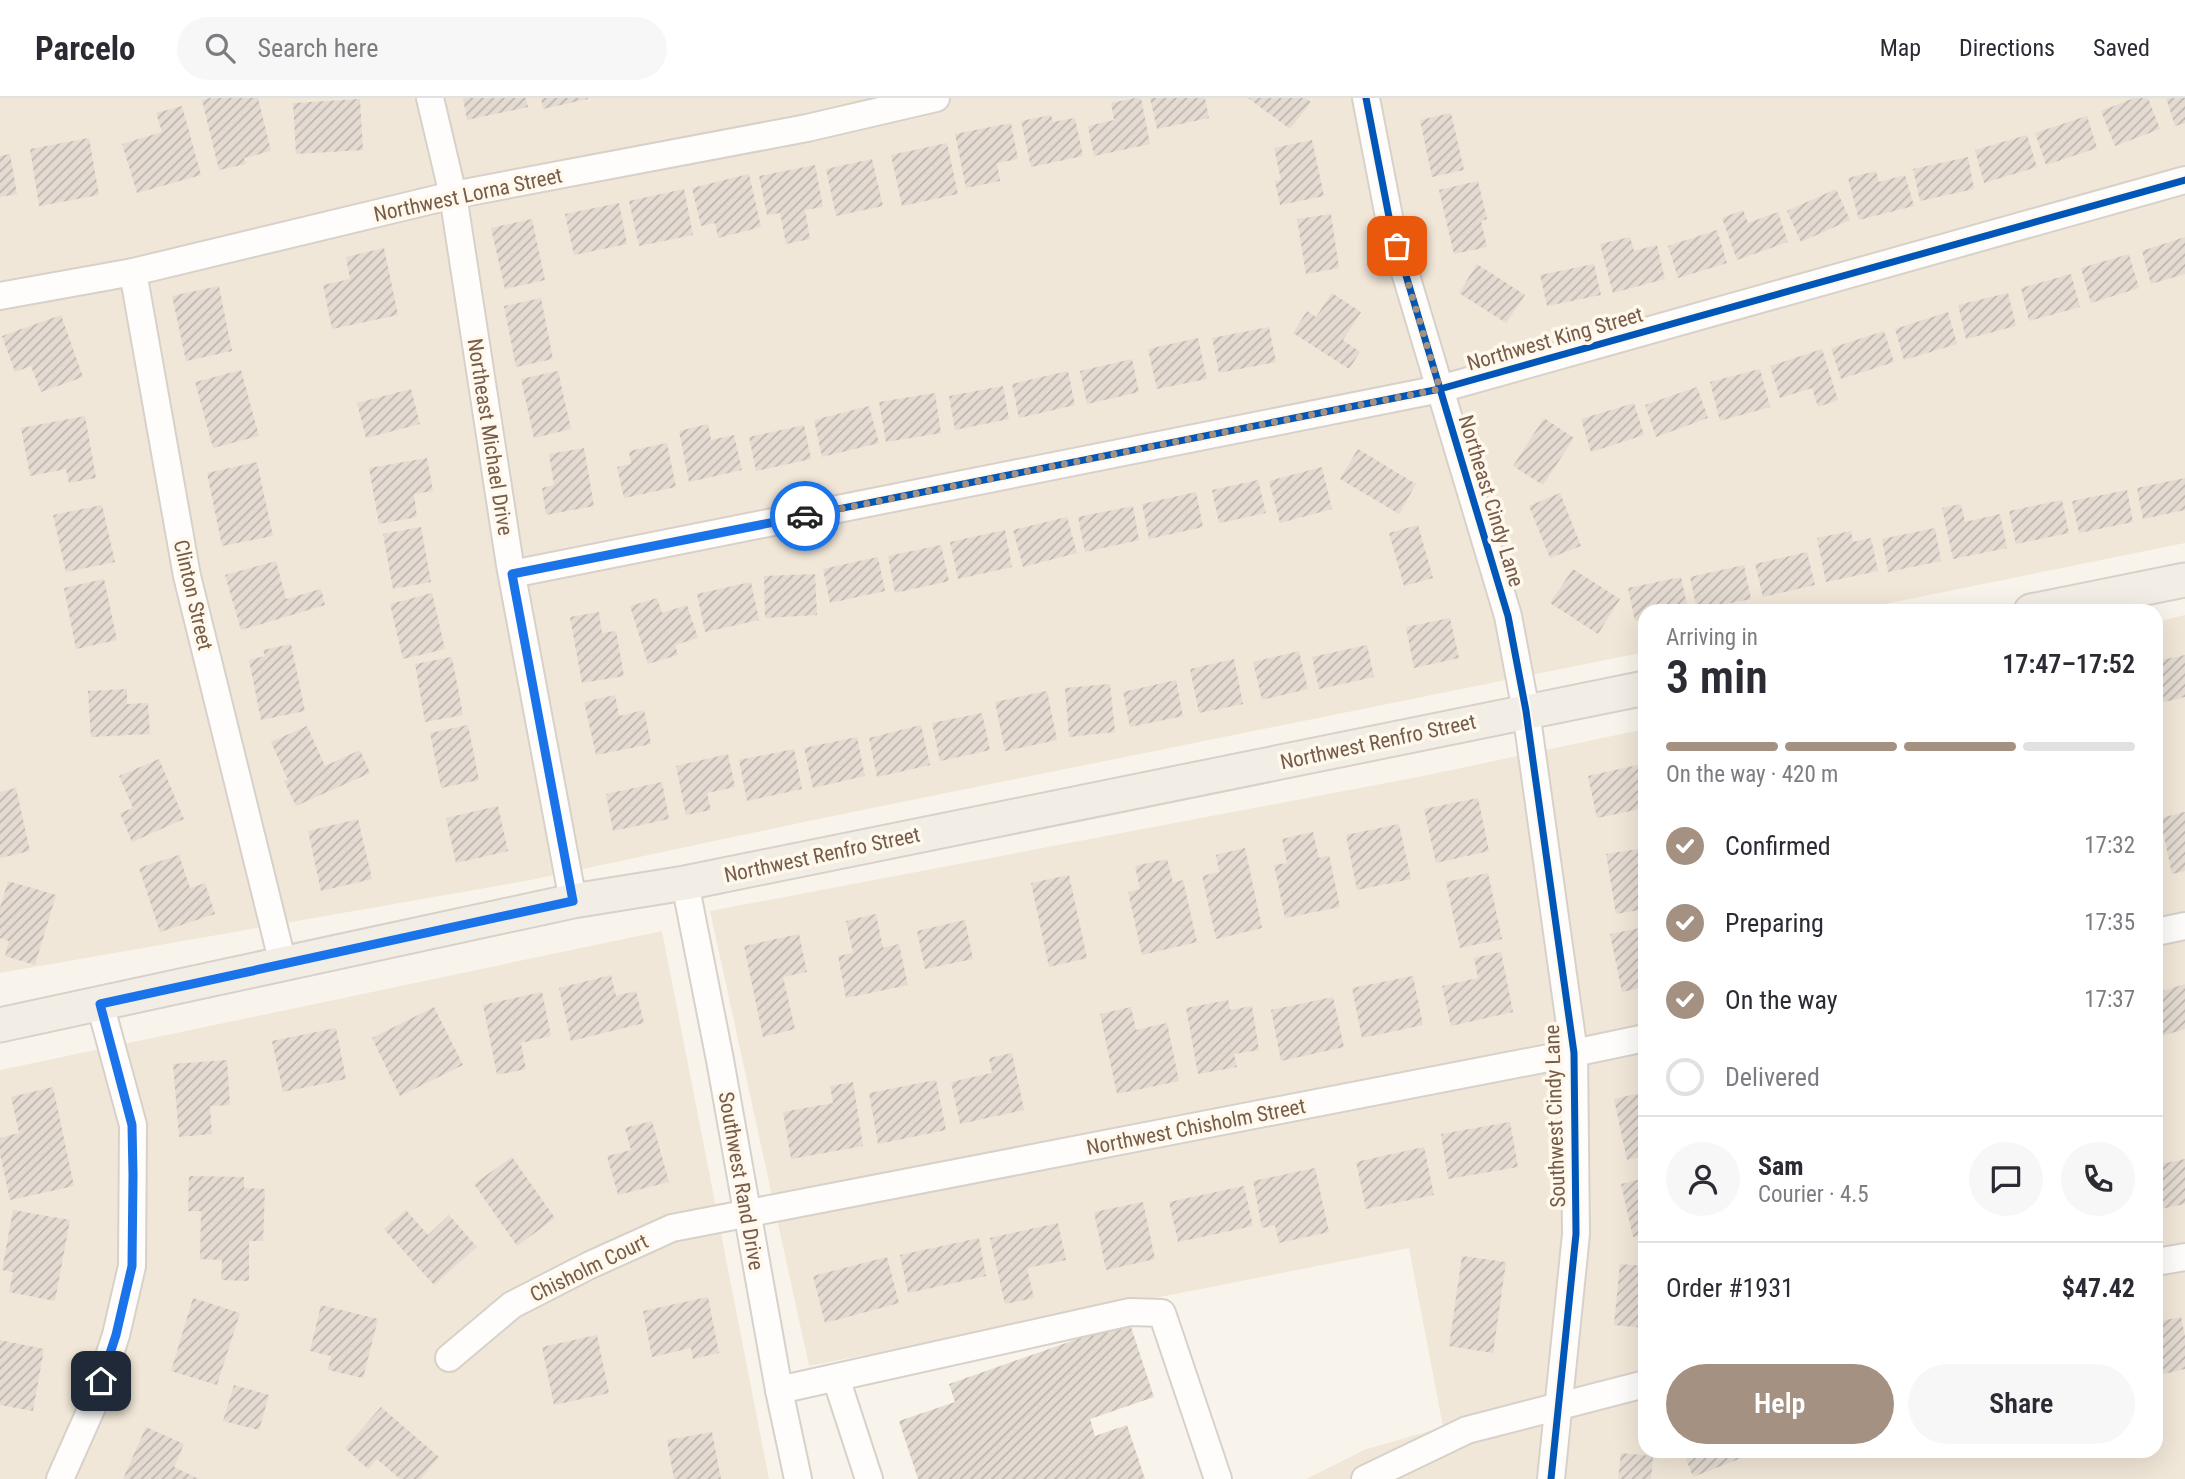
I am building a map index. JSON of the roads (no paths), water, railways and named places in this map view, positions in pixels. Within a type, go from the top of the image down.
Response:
[{"type":"main road","points":[[2066,604],[2185,580]]},
{"type":"main road","name":"Northwest Renfro Street","points":[[0,1025],[573,901],[685,883],[1638,689]]},
{"type":"street","name":"Northeast Michael Drive","points":[[430,98],[453,195],[512,574],[573,901]]},
{"type":"street","name":"Northwest Lorna Street","points":[[0,296],[133,272],[453,195],[807,128],[936,98]]},
{"type":"street","name":"Northeast Cindy Lane","points":[[1366,98],[1390,222],[1508,616],[1526,712]]},
{"type":"street","name":"Northwest King Street","points":[[512,574],[1440,389],[2185,180]]},
{"type":"street","name":"Clinton Street","points":[[133,272],[187,576],[283,964]]},
{"type":"street","name":"Southwest Cindy Lane","points":[[1526,712],[1574,1053],[1576,1234],[1551,1479]]},
{"type":"street","name":"Southwest Rand Drive","points":[[685,883],[720,1060],[779,1390],[799,1479]]},
{"type":"street","points":[[2163,931],[2185,926]]},
{"type":"street","points":[[60,1479],[93,1405],[116,1335],[132,1266],[132,1125],[100,1004]]},
{"type":"street","name":"Northwest Chisholm Street","points":[[746,1215],[1638,1039]]},
{"type":"street","name":"Chisholm Court","points":[[449,1357],[512,1305],[590,1265],[672,1228],[746,1215]]},
{"type":"street","points":[[2163,1261],[2185,1257]]},
{"type":"street","points":[[779,1390],[1130,1312],[1161,1313],[1218,1479]]},
{"type":"street","points":[[836,1377],[869,1479]]},
{"type":"street","points":[[1365,1479],[1467,1430],[1638,1386]]}]
